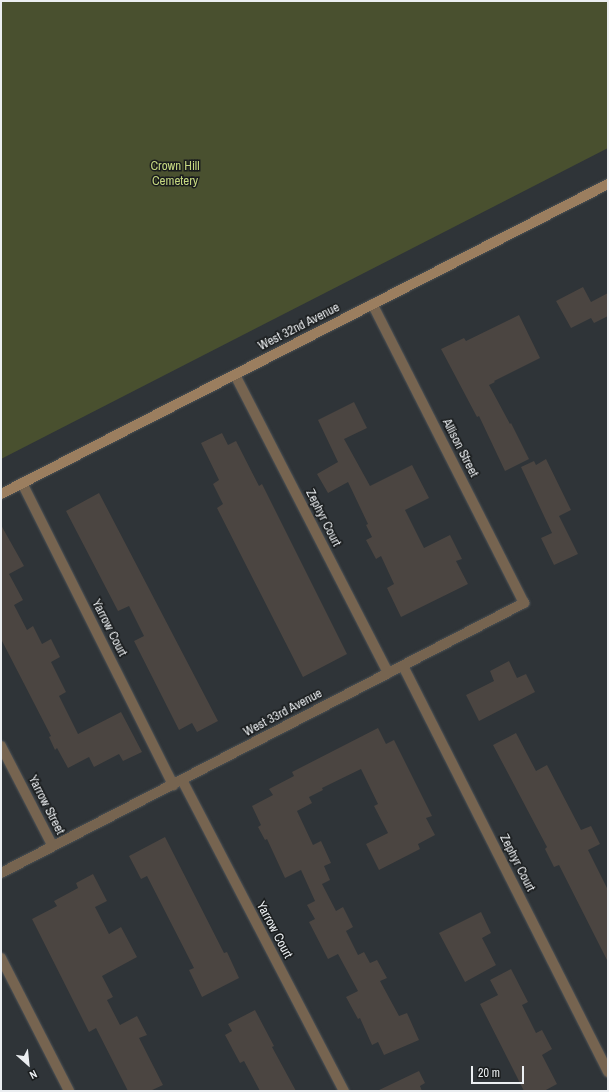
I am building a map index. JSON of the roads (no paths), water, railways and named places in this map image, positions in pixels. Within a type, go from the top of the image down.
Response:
[{"type":"street","name":"West 32nd Avenue","points":[[1,494],[608,184]]},
{"type":"street","name":"Allison Street","points":[[372,304],[524,603]]},
{"type":"street","name":"Zephyr Court","points":[[235,375],[388,673]]},
{"type":"street","name":"Yarrow Court","points":[[22,483],[177,783],[344,1091]]},
{"type":"street","name":"West 33rd Avenue","points":[[52,845],[177,783],[524,603]]},
{"type":"street","name":"Zephyr Court","points":[[403,666],[608,1072]]},
{"type":"street","name":"Yarrow Street","points":[[1,746],[52,845],[1,873]]},
{"type":"street","points":[[1,958],[69,1091]]},
{"type":"park label","name":"Crown Hill Cemetery","points":[[175,174]]}]
